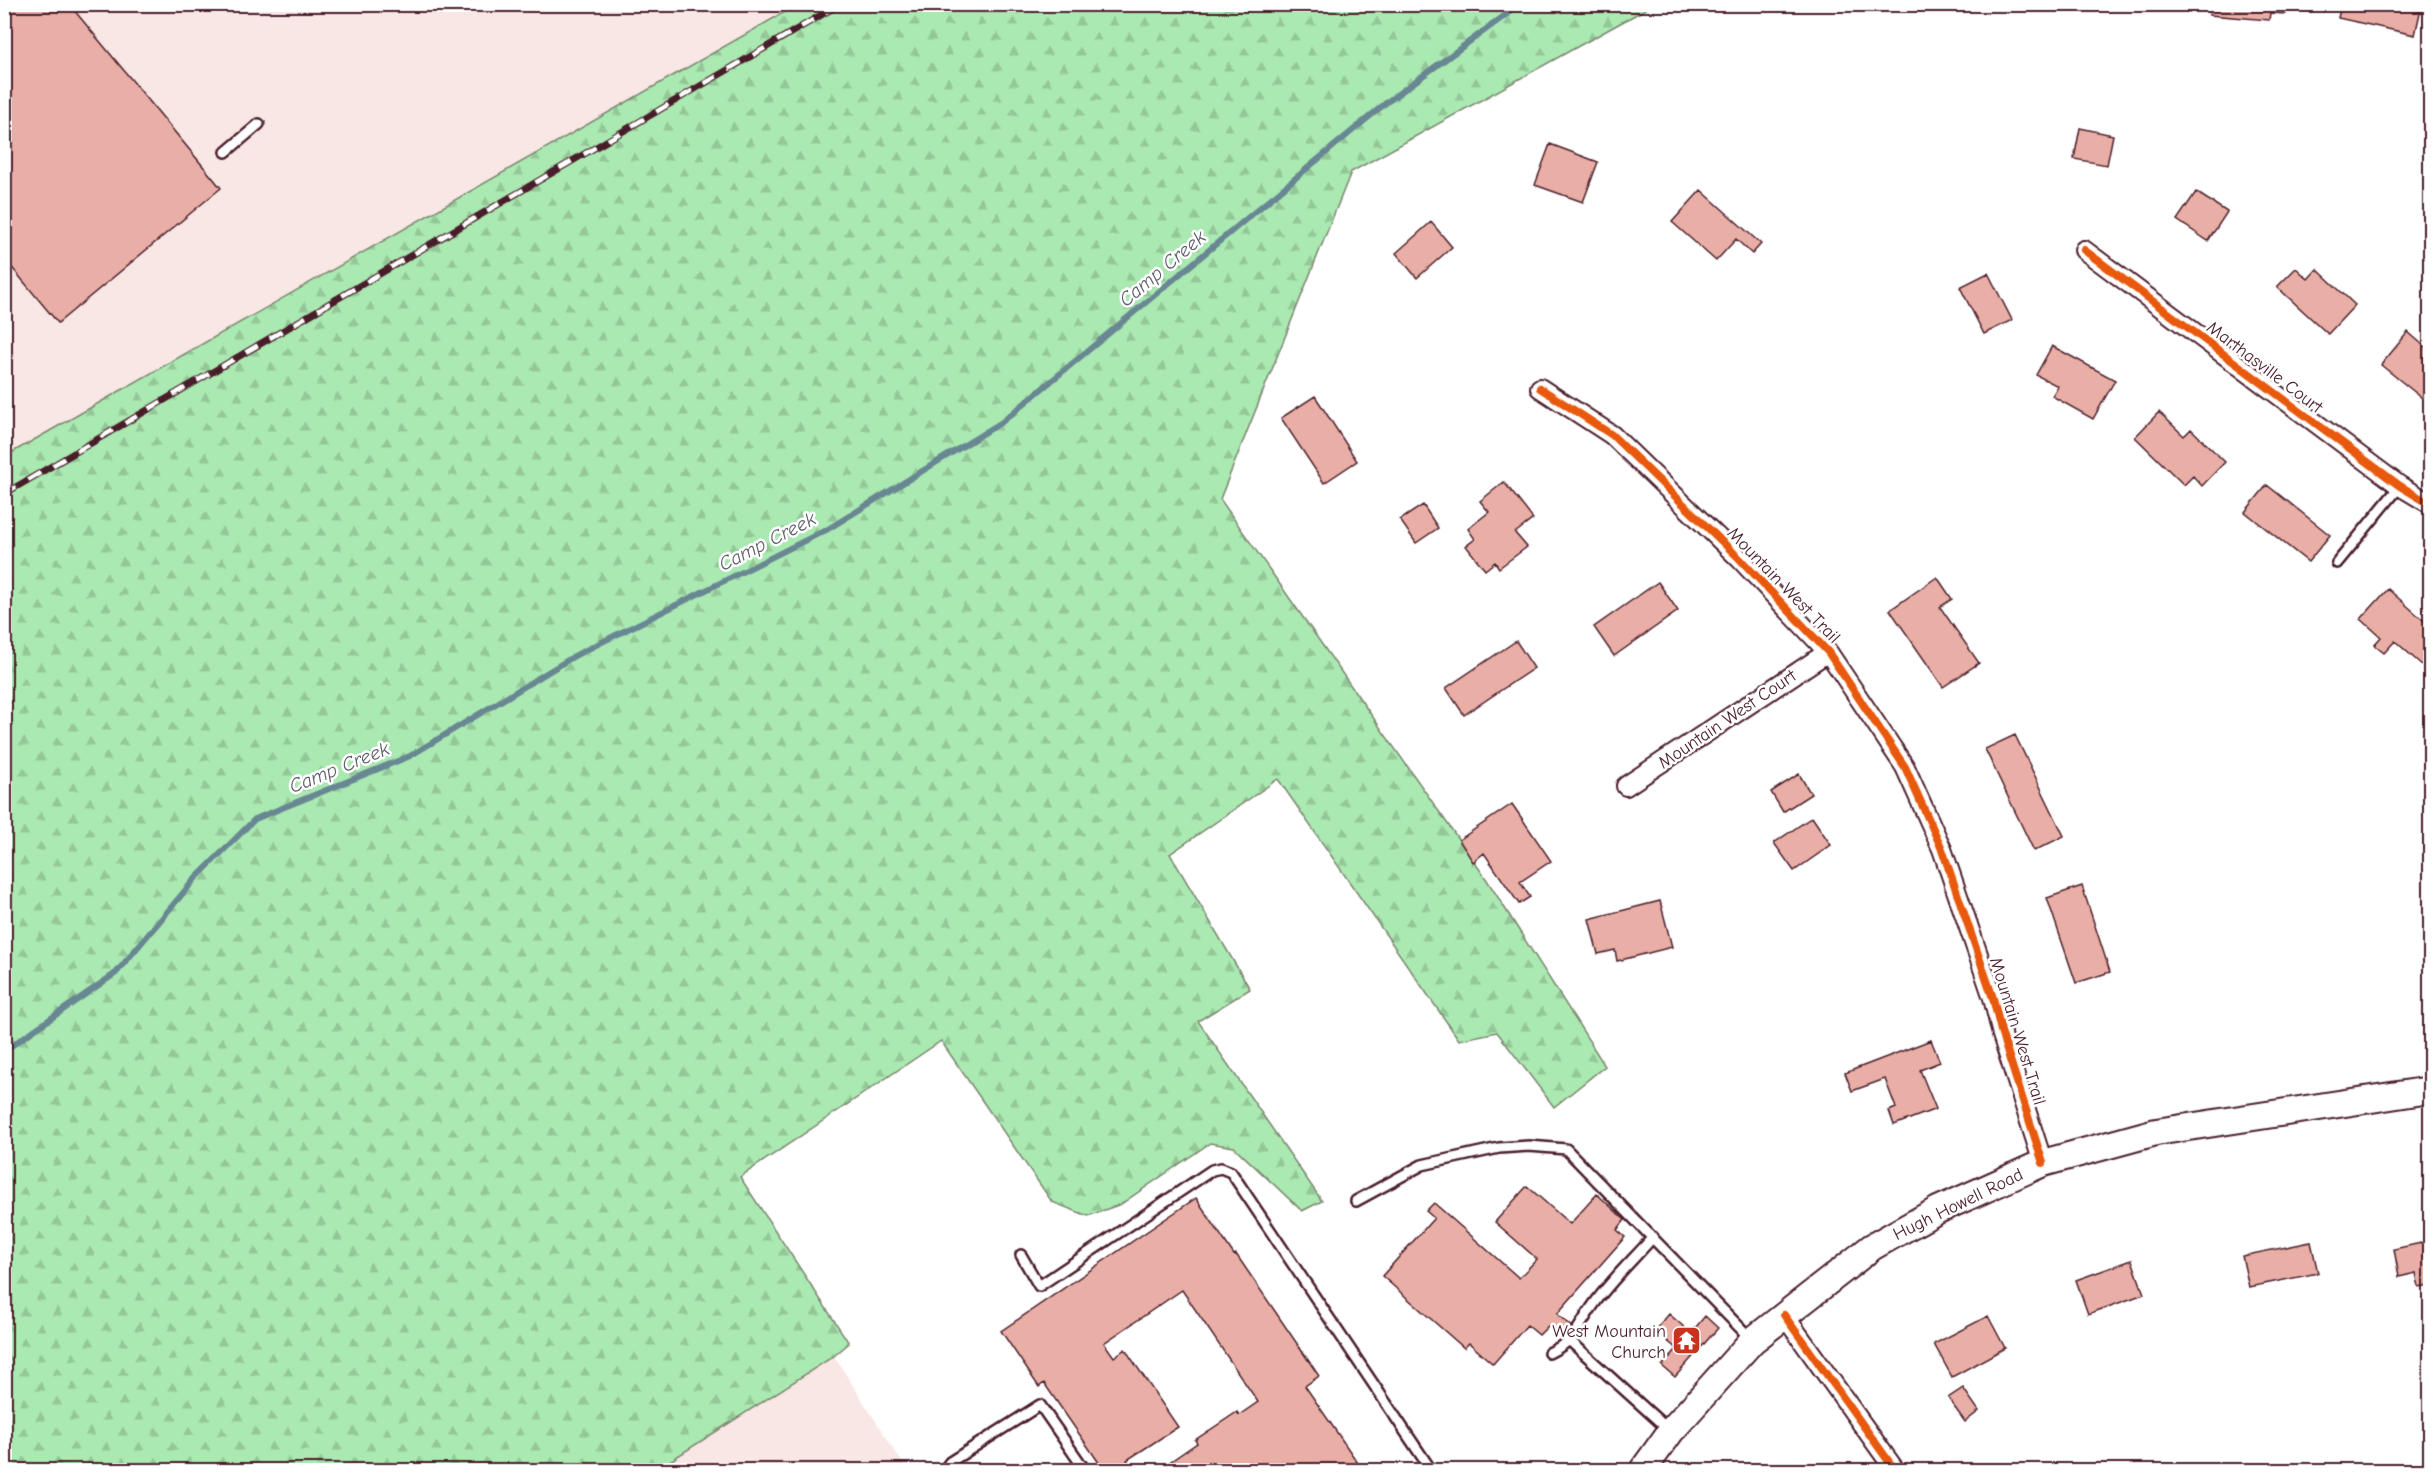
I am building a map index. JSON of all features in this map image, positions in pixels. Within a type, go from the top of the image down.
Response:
[{"type":"main road","name":"Hugh Howell Road","points":[[1643,1470],[1671,1431],[1752,1341],[1872,1247],[1938,1210],[2043,1163],[2156,1132],[2430,1090]]},
{"type":"street","name":"Marthasville Court","points":[[2084,250],[2400,486],[2430,504]]},
{"type":"street","name":"Mountain West Trail","points":[[1540,388],[1612,435],[1739,558],[1828,652],[1905,768],[1942,849],[1993,998],[2002,1035],[2043,1163]]},
{"type":"street","name":"Mountain West Court","points":[[1626,786],[1828,652]]},
{"type":"street","points":[[1784,1315],[1895,1470]]},
{"type":"lane","points":[[226,152],[259,124]]},
{"type":"lane","points":[[2337,563],[2400,486]]},
{"type":"lane","points":[[1356,1201],[1422,1165],[1499,1148],[1529,1146],[1566,1149],[1752,1341]]},
{"type":"lane","points":[[1021,1255],[1040,1286],[1212,1170],[1221,1168],[1231,1172],[1431,1470]]},
{"type":"lane","points":[[1549,1353],[1565,1345],[1578,1331],[1592,1306],[1653,1237]]},
{"type":"lane","points":[[1569,1340],[1671,1431]]},
{"type":"lane","points":[[944,1470],[950,1462],[1040,1405],[1085,1470]]},
{"type":"shaded area","points":[[5,5],[797,5],[5,457]]},
{"type":"shaded area","points":[[834,1356],[907,1470],[656,1470]]},
{"type":"green space","points":[[797,5],[1653,5],[1351,172],[1220,499],[1487,880],[1605,1066],[1554,1107],[1497,1032],[1459,1040],[1278,779],[1170,854],[1250,989],[1198,1021],[1322,1201],[1302,1211],[1234,1147],[1210,1143],[1121,1204],[1088,1216],[1052,1202],[941,1041],[740,1177],[849,1343],[834,1356],[656,1470],[5,1470],[4,457]]},
{"type":"building","points":[[4,4],[69,4],[221,188],[58,323],[4,258]]},
{"type":"building","points":[[2210,4],[2286,4],[2285,14],[2270,13],[2269,20],[2209,15]]},
{"type":"building","points":[[2341,4],[2422,4],[2415,35],[2338,18]]},
{"type":"building","points":[[2080,128],[2113,135],[2107,165],[2074,159]]},
{"type":"building","points":[[1550,144],[1598,162],[1583,202],[1535,185]]},
{"type":"building","points":[[1701,190],[1761,244],[1752,254],[1736,239],[1716,261],[1672,222]]},
{"type":"building","points":[[2196,192],[2227,212],[2208,241],[2177,220]]},
{"type":"building","points":[[1431,222],[1452,247],[1417,278],[1396,253]]},
{"type":"building","points":[[2296,268],[2308,279],[2317,269],[2355,305],[2328,334],[2277,287]]},
{"type":"building","points":[[1988,273],[2012,320],[1984,334],[1960,287]]},
{"type":"building","points":[[2408,332],[2430,351],[2430,388],[2422,398],[2381,365]]},
{"type":"building","points":[[2052,346],[2115,380],[2093,419],[2052,396],[2058,386],[2036,375]]},
{"type":"building","points":[[1315,396],[1357,461],[1324,483],[1281,418]]},
{"type":"building","points":[[2159,412],[2184,436],[2191,429],[2225,462],[2202,486],[2193,476],[2184,485],[2135,437]]},
{"type":"building","points":[[1504,482],[1533,519],[1515,533],[1527,547],[1499,568],[1495,562],[1485,570],[1466,546],[1475,539],[1468,529],[1489,512],[1480,501]]},
{"type":"building","points":[[2267,485],[2330,535],[2308,562],[2245,512]]},
{"type":"building","points":[[1423,505],[1438,528],[1416,543],[1400,520]]},
{"type":"building","points":[[1937,577],[1952,599],[1940,607],[1979,663],[1943,687],[1890,610]]},
{"type":"building","points":[[1658,582],[1678,611],[1614,656],[1594,627]]},
{"type":"building","points":[[2388,589],[2430,626],[2430,659],[2424,667],[2395,641],[2384,653],[2374,645],[2381,637],[2361,619]]},
{"type":"building","points":[[1516,641],[1534,668],[1464,715],[1446,688]]},
{"type":"building","points":[[2015,735],[2064,836],[2034,851],[1985,749]]},
{"type":"building","points":[[1799,774],[1811,794],[1783,812],[1771,792]]},
{"type":"building","points":[[1512,804],[1551,861],[1520,882],[1530,897],[1519,904],[1484,853],[1473,862],[1459,840]]},
{"type":"building","points":[[1812,817],[1831,845],[1794,871],[1774,843]]},
{"type":"building","points":[[2082,886],[2110,972],[2076,983],[2047,898]]},
{"type":"building","points":[[1660,901],[1672,947],[1617,961],[1615,950],[1598,954],[1589,919]]},
{"type":"building","points":[[1931,1040],[1940,1062],[1920,1070],[1936,1109],[1894,1125],[1889,1111],[1896,1108],[1885,1079],[1852,1091],[1845,1073]]},
{"type":"building","points":[[1527,1186],[1570,1224],[1597,1194],[1625,1220],[1617,1230],[1625,1237],[1557,1314],[1575,1330],[1566,1340],[1549,1325],[1539,1335],[1527,1325],[1493,1364],[1469,1343],[1464,1348],[1382,1276],[1434,1218],[1426,1211],[1434,1203],[1519,1278],[1537,1259],[1495,1222]]},
{"type":"building","points":[[1196,1198],[1319,1376],[1305,1386],[1362,1469],[1158,1470],[1197,1443],[1195,1440],[1237,1412],[1239,1415],[1258,1402],[1182,1290],[1104,1343],[1114,1357],[1125,1349],[1178,1427],[1127,1460],[1134,1470],[1104,1470],[1044,1383],[1039,1387],[1001,1331]]},
{"type":"building","points":[[2430,1241],[2430,1285],[2419,1287],[2416,1273],[2399,1277],[2394,1249]]},
{"type":"building","points":[[2311,1242],[2318,1273],[2249,1287],[2242,1256]]},
{"type":"building","points":[[2132,1260],[2144,1294],[2088,1314],[2076,1280]]},
{"type":"building","name":"West Mountain Church","points":[[1669,1314],[1691,1333],[1705,1316],[1718,1328],[1675,1377],[1662,1366],[1677,1349],[1655,1331]]},
{"type":"building","points":[[1988,1316],[2005,1348],[1952,1377],[1934,1344]]},
{"type":"building","points":[[1963,1388],[1979,1411],[1965,1422],[1948,1398]]},
{"type":"waterway","name":"Camp Creek","points":[[4,1051],[116,973],[194,880],[255,819],[410,756],[576,655],[828,529],[1002,422],[1387,102],[1507,14],[1516,4]]},
{"type":"railway","points":[[4,494],[840,4]]},
{"type":"cycle path","points":[[2084,250],[2400,486],[2430,504]]},
{"type":"cycle path","points":[[1540,388],[1612,435],[1739,558],[1828,652],[1905,767],[1942,849],[1993,998],[2002,1035],[2043,1163]]},
{"type":"cycle path","points":[[1784,1315],[1895,1470]]},
{"type":"place","name":"West Mountain Church","points":[[1687,1341]]}]
